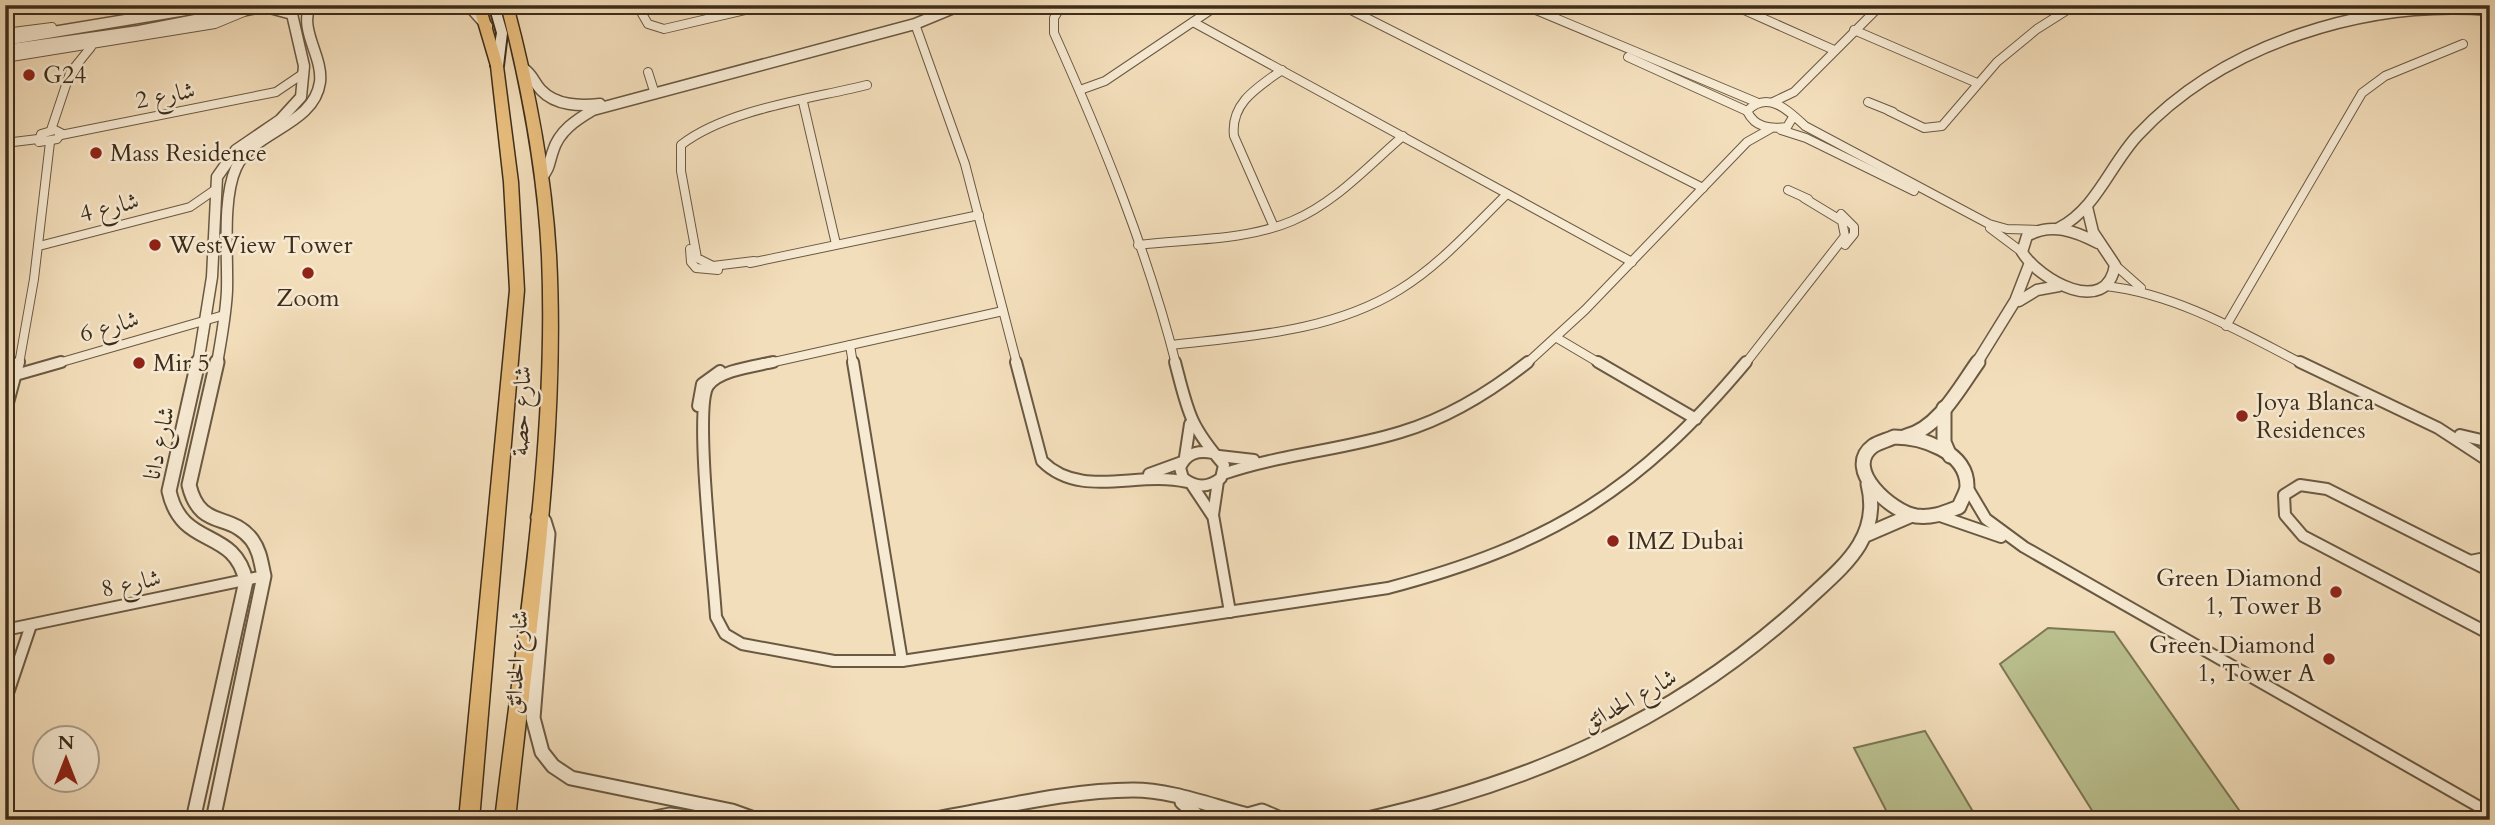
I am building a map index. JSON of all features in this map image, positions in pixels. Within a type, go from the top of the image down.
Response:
[{"type":"main road","name":"شارع حصة","points":[[469,820],[517,290],[511,182],[497,65],[488,26],[479,5]]},
{"type":"main road","points":[[494,5],[502,33],[497,65]]},
{"type":"main road","name":"شارع حصة","points":[[505,820],[545,442],[549,314],[542,177],[524,69],[507,5]]},
{"type":"street","points":[[5,33],[191,5]]},
{"type":"street","points":[[5,40],[216,5]]},
{"type":"street","name":"شارع دانا","points":[[213,820],[264,576],[261,551],[256,541],[247,533],[204,515],[189,497],[188,485],[224,315],[236,167],[254,146],[294,121],[313,101],[320,81],[305,17],[310,5]]},
{"type":"street","points":[[468,5],[488,26]]},
{"type":"street","points":[[638,8],[644,27],[652,32],[665,32],[767,5]]},
{"type":"street","points":[[524,69],[533,74],[542,92],[557,100],[585,105],[617,101],[915,24],[961,5]]},
{"type":"street","points":[[1062,5],[1054,18],[1054,33],[1080,90],[1138,245],[1172,345],[1190,420],[1199,438],[1224,465],[1213,516],[1230,612]]},
{"type":"street","points":[[1080,90],[1100,84],[1218,5]]},
{"type":"street","points":[[1341,5],[1703,188]]},
{"type":"street","points":[[1524,5],[1747,111],[1752,121],[1747,142]]},
{"type":"street","points":[[1733,5],[1834,50]]},
{"type":"street","points":[[1584,34],[1688,72],[1756,102],[1773,102],[1794,92],[1881,5]]},
{"type":"street","points":[[1868,102],[1919,126],[1935,128],[1945,124],[1977,83],[2018,43],[2075,5]]},
{"type":"street","points":[[5,58],[269,6],[287,10],[292,15],[304,72],[304,89],[300,99]]},
{"type":"street","points":[[1773,102],[1980,220],[2007,229],[2059,228],[2077,219],[2120,157],[2154,117],[2212,74],[2260,50],[2310,33],[2364,20],[2433,11],[2490,8]]},
{"type":"street","points":[[5,50],[99,44],[215,24],[248,10]]},
{"type":"street","points":[[5,143],[38,139],[51,130],[81,44],[99,31],[178,12]]},
{"type":"street","points":[[1193,22],[1632,261]]},
{"type":"street","points":[[915,24],[958,140],[1039,451],[1049,470],[1058,477],[1083,484],[1136,477],[1184,460],[1199,451],[1268,460]]},
{"type":"street","points":[[1854,30],[1977,83]]},
{"type":"street","points":[[73,68],[82,53],[99,44]]},
{"type":"street","points":[[2226,326],[2361,93],[2396,71],[2463,44]]},
{"type":"street","points":[[299,51],[312,49]]},
{"type":"street","points":[[1274,227],[1234,136],[1232,124],[1241,102],[1282,70]]},
{"type":"street","name":"شارع 2","points":[[276,92],[293,83],[304,72]]},
{"type":"street","points":[[649,72],[654,92]]},
{"type":"street","points":[[867,85],[725,123],[696,133],[684,142],[680,149],[681,171],[691,262],[699,270],[714,271],[979,215]]},
{"type":"street","name":"شارع 2","points":[[61,135],[276,92],[290,93],[300,99]]},
{"type":"street","points":[[1136,477],[1205,486],[1220,477],[1268,460],[1353,446],[1423,425],[1503,383],[1557,338],[1747,142],[1787,127],[1794,92]]},
{"type":"street","name":"شارع دانا","points":[[246,581],[243,561],[237,553],[186,529],[176,518],[170,505],[169,491],[206,321],[217,178],[231,155],[283,117],[300,99]]},
{"type":"street","points":[[542,177],[549,170],[552,148],[563,131],[593,110],[617,101]]},
{"type":"street","points":[[803,102],[836,244]]},
{"type":"street","points":[[1747,111],[1756,102]]},
{"type":"street","points":[[1752,121],[1806,138],[1989,227],[2022,252],[2029,265],[2059,286],[2081,291],[2106,286],[2127,287],[2151,294],[2226,326],[2448,432],[2490,462]]},
{"type":"street","points":[[38,139],[40,143],[50,142],[61,135],[61,131],[51,130]]},
{"type":"street","points":[[1138,245],[1274,227],[1291,221],[1319,205],[1403,136]]},
{"type":"street","points":[[5,414],[18,373],[39,246],[50,142]]},
{"type":"street","name":"شارع 4","points":[[39,246],[190,206],[216,189]]},
{"type":"street","points":[[1003,311],[755,366],[721,376],[710,383],[704,393],[703,427],[716,617],[724,634],[742,644],[834,661],[902,661],[1388,588],[1455,570],[1519,547],[1592,508],[1631,480],[1696,418],[1831,257],[1846,234],[1846,227],[1837,216],[1788,190]]},
{"type":"street","points":[[1172,345],[1289,330],[1360,310],[1418,276],[1507,194]]},
{"type":"street","name":"شارع 4","points":[[190,206],[216,211]]},
{"type":"street","points":[[2087,206],[2088,224],[2098,243],[2115,265],[2151,294]]},
{"type":"street","points":[[2059,228],[2098,243]]},
{"type":"street","points":[[2022,252],[2025,239],[2038,230]]},
{"type":"street","points":[[1867,534],[1874,515],[1863,467],[1866,452],[1877,442],[1922,431],[1944,408],[2016,303],[2027,282],[2029,265]]},
{"type":"street","points":[[2106,286],[2115,277],[2115,265]]},
{"type":"street","points":[[2016,303],[2038,290],[2059,286]]},
{"type":"street","name":"شارع 6","points":[[5,378],[224,315]]},
{"type":"street","points":[[1557,338],[1696,418]]},
{"type":"street","points":[[850,345],[902,661]]},
{"type":"street","points":[[1944,408],[1944,442],[1950,456],[1964,474],[1967,487],[1986,519],[2024,547]]},
{"type":"street","points":[[1190,420],[1180,473],[1213,516]]},
{"type":"street","points":[[2448,432],[2490,442]]},
{"type":"street","points":[[1902,436],[1933,444],[1950,456]]},
{"type":"street","points":[[1868,484],[1891,506],[1912,515],[1940,516],[1978,526],[2024,547],[2490,813]]},
{"type":"street","points":[[2490,571],[2327,489],[2300,485],[2284,495],[2285,515],[2310,540],[2490,634]]},
{"type":"street","points":[[1940,516],[1959,508],[1967,487]]},
{"type":"street","points":[[1867,534],[1912,515]]},
{"type":"street","name":"شارع الحدائق","points":[[538,517],[544,521],[548,534],[533,718],[542,752],[553,766],[571,778],[732,811],[757,820]]},
{"type":"street","name":"شارع الحدائق","points":[[1363,820],[1435,806],[1497,786],[1600,744],[1663,710],[1738,660],[1793,614],[1867,534]]},
{"type":"street","points":[[2468,561],[2490,557]]},
{"type":"street","name":"شارع 8","points":[[5,630],[264,576]]},
{"type":"street","points":[[193,820],[246,581]]},
{"type":"street","points":[[5,702],[32,625]]},
{"type":"street","points":[[930,820],[1112,790],[1155,792],[1239,817],[1262,811],[1284,819]]},
{"type":"street","points":[[1173,796],[1202,820]]},
{"type":"street","points":[[644,820],[670,815],[712,820]]},
{"type":"green space","points":[[2048,628],[2114,632],[2246,820],[2098,820],[2000,664]]},
{"type":"green space","points":[[1925,731],[1978,820],[1891,820],[1854,748]]},
{"type":"place","name":"G24","points":[[29,75]]},
{"type":"place","name":"Mass Residence","points":[[96,153]]},
{"type":"place","name":"WestView Tower","points":[[155,245]]},
{"type":"place","name":"Zoom","points":[[308,273]]},
{"type":"place","name":"Mir 5","points":[[139,363]]},
{"type":"place","name":"Joya Blanca Residences","points":[[2242,416]]},
{"type":"place","name":"IMZ Dubai","points":[[1613,541]]},
{"type":"place","name":"Green Diamond 1, Tower B","points":[[2336,592]]},
{"type":"place","name":"Green Diamond 1, Tower A","points":[[2329,659]]}]
